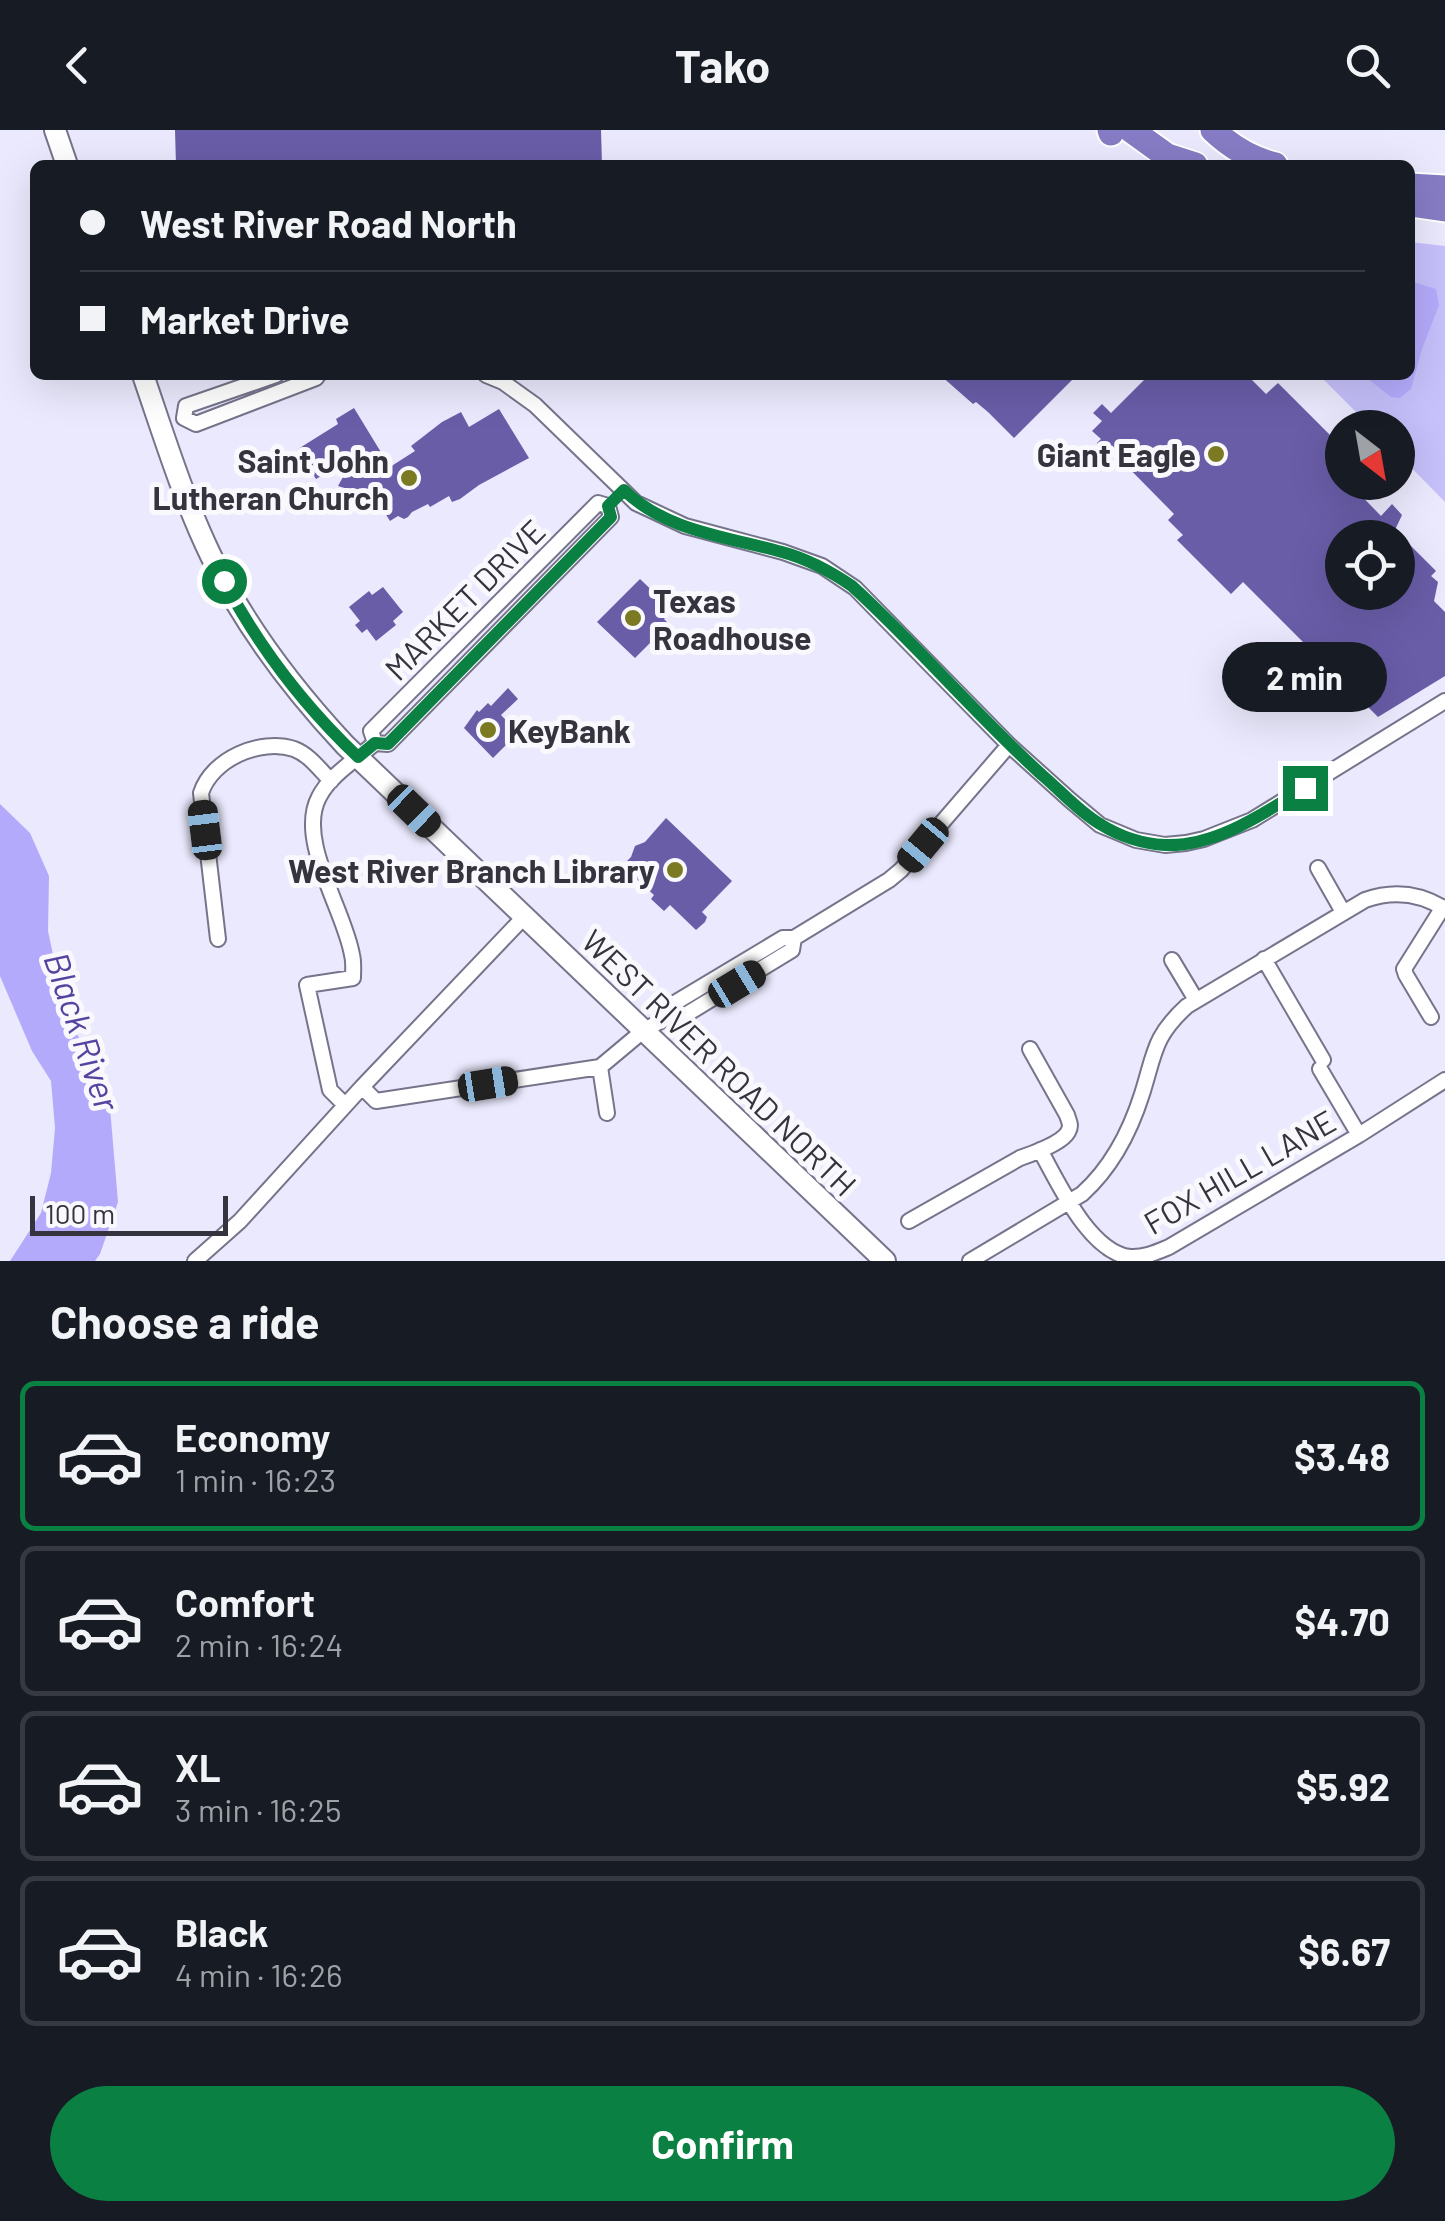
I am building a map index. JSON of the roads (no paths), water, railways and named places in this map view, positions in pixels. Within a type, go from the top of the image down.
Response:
[{"type":"highway","points":[[1213,130],[1242,152],[1262,160]]},
{"type":"highway","points":[[1115,131],[1126,148],[1144,160]]},
{"type":"highway","points":[[1115,131],[1179,160]]},
{"type":"highway","points":[[1415,186],[1445,188]]},
{"type":"highway","points":[[1415,205],[1445,209]]},
{"type":"street","points":[[55,130],[65,160]]},
{"type":"street","name":"WEST RIVER ROAD NORTH","points":[[145,380],[210,556],[270,656],[306,702],[524,918],[885,1261]]},
{"type":"street","points":[[184,418],[187,406],[262,380]]},
{"type":"street","points":[[161,426],[184,418],[196,424],[311,380]]},
{"type":"street","points":[[498,380],[535,405],[636,502],[685,526],[822,566],[852,586],[1009,744],[1100,825],[1136,840],[1186,844],[1252,820],[1445,701]]},
{"type":"street","name":"MARKET DRIVE","points":[[330,781],[375,743],[388,744],[611,517],[608,506],[624,490]]},
{"type":"street","points":[[362,1087],[376,1101],[600,1067],[672,1014],[673,1004],[783,938],[794,938],[902,870],[1009,744]]},
{"type":"street","points":[[218,939],[201,793],[219,764],[248,751],[292,748],[313,762],[330,781],[314,810],[314,832],[352,956],[353,978],[307,985],[330,1090],[345,1106]]},
{"type":"street","points":[[1318,868],[1343,912]]},
{"type":"street","points":[[970,1261],[1095,1182],[1124,1139],[1142,1096],[1155,1046],[1167,1026],[1196,1000],[1364,900],[1386,894],[1415,896],[1444,908],[1404,969],[1431,1017]]},
{"type":"street","points":[[195,1261],[240,1221],[524,918]]},
{"type":"street","points":[[1172,960],[1196,1000]]},
{"type":"street","points":[[1264,960],[1358,1135]]},
{"type":"street","points":[[908,1221],[1068,1132],[1070,1124],[1030,1049]]},
{"type":"street","points":[[600,1067],[607,1113]]},
{"type":"street","name":"FOX HILL LANE","points":[[1040,1150],[1069,1201],[1104,1245],[1124,1255],[1144,1256],[1168,1247],[1445,1080]]},
{"type":"place","name":"Giant Eagle","points":[[1216,454]]},
{"type":"place","name":"Saint John Lutheran Church","points":[[409,478]]},
{"type":"place","name":"Texas Roadhouse","points":[[633,618]]},
{"type":"place","name":"KeyBank","points":[[488,730]]},
{"type":"place","name":"West River Branch Library","points":[[675,870]]},
{"type":"water label","name":"Black River","points":[[83,1031]]}]
